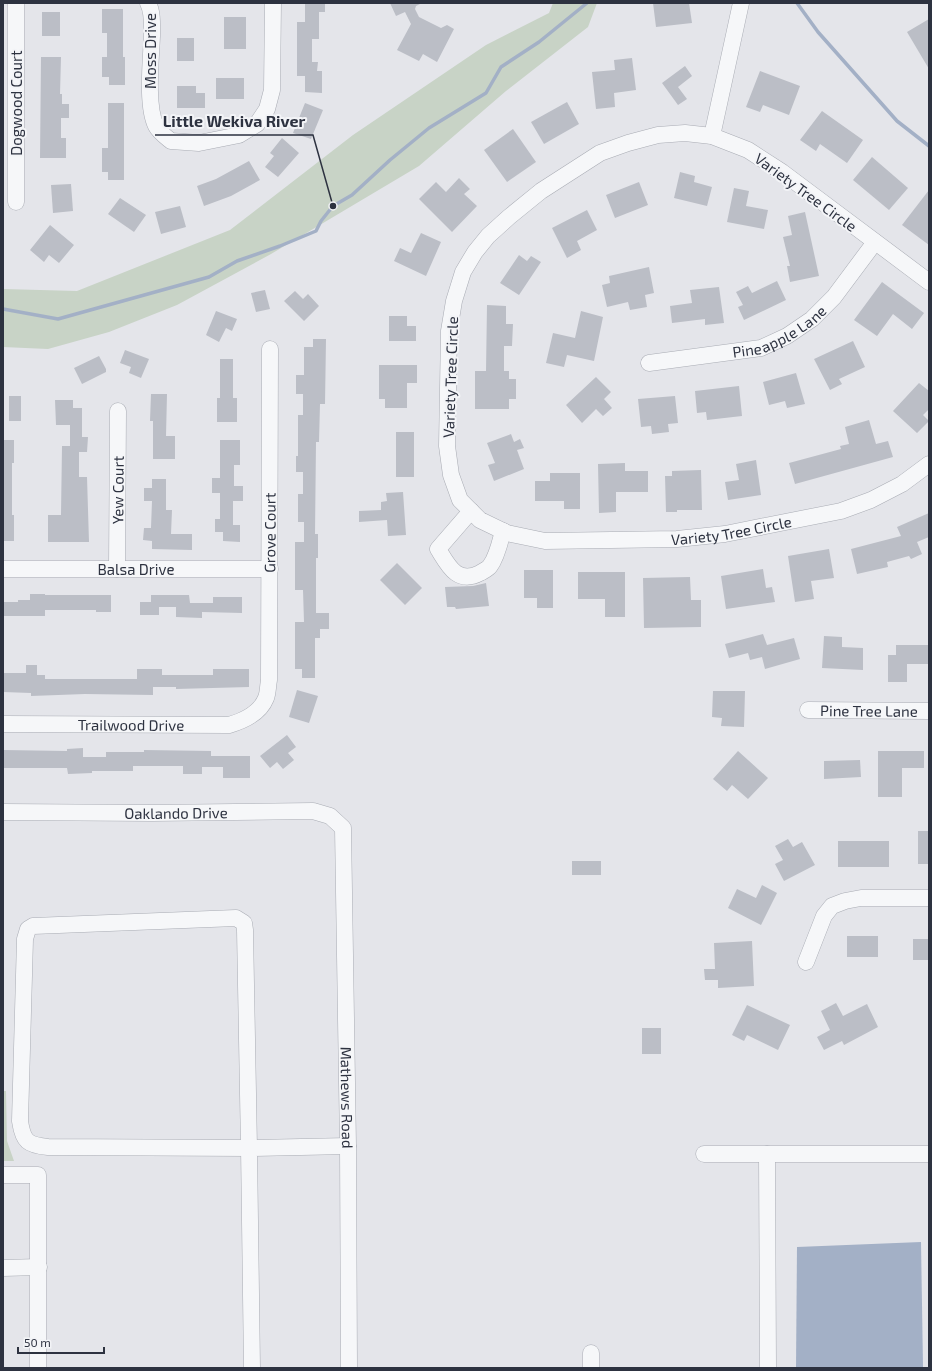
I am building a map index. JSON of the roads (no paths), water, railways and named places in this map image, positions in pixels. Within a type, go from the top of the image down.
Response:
[{"type":"street","name":"Dogwood Court","points":[[16,3],[16,202]]},
{"type":"street","name":"Moss Drive","points":[[148,3],[150,7],[152,25],[150,101],[152,116],[156,128],[171,142],[199,143],[239,135],[257,124],[267,109],[272,90],[273,3]]},
{"type":"street","points":[[712,136],[742,3]]},
{"type":"street","name":"Variety Tree Circle","points":[[929,282],[782,172],[748,150],[712,136],[685,133],[658,135],[628,143],[600,154],[541,191],[488,236],[475,252],[463,272],[454,301],[450,331],[447,446],[452,475],[460,500],[480,520],[508,534],[545,540],[677,539],[725,534],[841,511],[871,500],[902,484],[929,464]]},
{"type":"street","name":"Pineapple Lane","points":[[648,363],[761,348],[787,336],[812,318],[834,297],[875,242]]},
{"type":"street","name":"Grove Court","points":[[255,712],[266,699],[269,680],[270,349]]},
{"type":"street","name":"Yew Court","points":[[117,569],[118,411]]},
{"type":"street","points":[[471,511],[438,548],[451,570],[462,576],[474,576],[490,567],[496,554],[503,531]]},
{"type":"street","name":"Balsa Drive","points":[[3,569],[270,569]]},
{"type":"street","name":"Pine Tree Lane","points":[[808,710],[929,711]]},
{"type":"street","name":"Trailwood Drive","points":[[3,724],[229,725],[240,722],[255,712]]},
{"type":"street","name":"Oaklando Drive","points":[[3,812],[152,813],[313,811],[330,816],[343,828]]},
{"type":"street","name":"Mathews Road","points":[[343,828],[348,1146],[349,1368]]},
{"type":"street","points":[[806,962],[824,916],[832,906],[845,900],[861,898],[929,898]]},
{"type":"street","points":[[252,1368],[249,1148],[244,923],[236,918],[33,926],[28,929],[25,939],[20,1121],[22,1134],[26,1141],[32,1145],[48,1147],[249,1148],[348,1146]]},
{"type":"street","points":[[704,1154],[929,1154]]},
{"type":"street","points":[[766,1154],[768,1368]]},
{"type":"street","points":[[3,1175],[38,1175],[38,1368]]},
{"type":"street","points":[[3,1268],[39,1267]]},
{"type":"water","points":[[921,1242],[923,1367],[796,1368],[797,1247]]},
{"type":"waterway","points":[[3,309],[58,319],[209,277],[237,261],[280,246],[316,231],[321,221],[333,206],[352,195],[390,160],[429,128],[486,93],[501,67],[539,42],[587,3]]},
{"type":"waterway","points":[[797,3],[818,32],[897,121],[929,146]]},
{"type":"place","name":"Little Wekiva River","points":[[333,206]]}]
